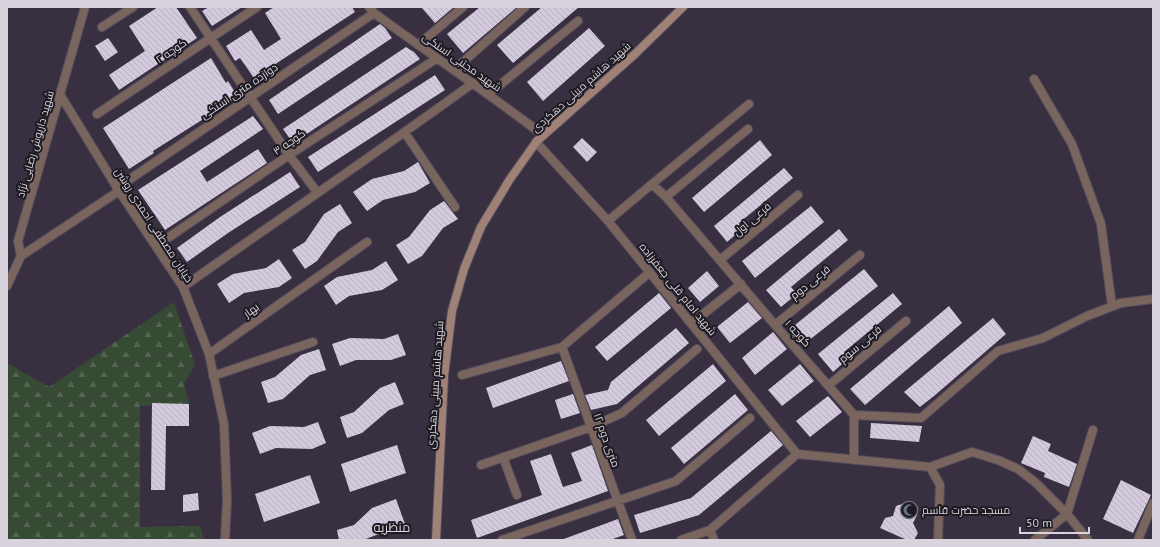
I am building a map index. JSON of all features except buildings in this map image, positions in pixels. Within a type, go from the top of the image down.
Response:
[{"type":"main road","name":"شهید هاشم مبینی دهکردی","points":[[436,540],[444,376],[452,311],[464,268],[481,227],[510,179],[536,142],[635,54],[683,7]]},
{"type":"street","name":"شهید داریوش رضایی نژاد","points":[[7,286],[21,256],[18,241],[61,96],[85,7]]},
{"type":"street","points":[[102,27],[133,7]]},
{"type":"street","points":[[190,7],[289,155],[317,192]]},
{"type":"street","name":"کوچه ۲","points":[[97,114],[257,7]]},
{"type":"street","points":[[418,45],[463,7]]},
{"type":"street","points":[[454,70],[525,7]]},
{"type":"street","name":"شهید مجتبی استکی","points":[[372,10],[436,59],[489,94],[543,135]]},
{"type":"street","name":"دوازده متری استکی","points":[[21,256],[118,190],[372,10]]},
{"type":"street","points":[[489,94],[578,21]]},
{"type":"street","name":"کوچه ۳","points":[[156,246],[289,155],[436,59]]},
{"type":"street","points":[[1034,79],[1072,144],[1101,224],[1112,306]]},
{"type":"street","points":[[183,287],[317,192],[405,133],[473,83]]},
{"type":"street","name":"خیابان مصطفی احمدی روشن","points":[[61,96],[118,190],[183,287],[208,354],[224,424],[227,500],[225,540]]},
{"type":"street","points":[[608,221],[749,104]]},
{"type":"street","points":[[666,197],[748,128]]},
{"type":"street","points":[[405,133],[454,207]]},
{"type":"street","name":"شهید امام قلی جعفرزاده","points":[[536,142],[608,221],[797,454]]},
{"type":"street","name":"کوچه ۱","points":[[652,184],[666,197],[854,415]]},
{"type":"street","name":"فرعی اول","points":[[720,260],[798,195]]},
{"type":"street","name":"بهار","points":[[208,354],[367,242]]},
{"type":"street","name":"فرعی دوم","points":[[775,325],[860,255]]},
{"type":"street","points":[[462,375],[562,346],[650,272]]},
{"type":"street","points":[[692,323],[741,284]]},
{"type":"street","points":[[854,460],[854,415],[921,418],[998,352],[1043,338],[1087,316],[1112,306],[1121,303],[1153,299]]},
{"type":"street","name":"فرعی سوم","points":[[829,385],[906,321]]},
{"type":"street","points":[[213,376],[314,342]]},
{"type":"street","name":"۱۲ متری دوم","points":[[562,346],[632,540]]},
{"type":"street","points":[[481,465],[591,428],[622,413],[696,349]]},
{"type":"street","points":[[502,540],[618,500],[676,482],[750,418]]},
{"type":"street","points":[[1035,540],[1067,514],[1093,430]]},
{"type":"street","points":[[681,540],[710,530],[797,454],[930,467],[972,452],[998,460],[1018,469],[1036,483],[1067,514],[1088,540]]},
{"type":"street","points":[[503,458],[517,495]]},
{"type":"street","points":[[930,467],[940,485],[938,540]]},
{"type":"street","points":[[1138,540],[1153,503]]},
{"type":"street","points":[[710,530],[714,540]]},
{"type":"green space","points":[[174,302],[195,365],[184,383],[189,404],[140,406],[140,527],[200,526],[204,540],[7,540],[7,363],[49,387]]},
{"type":"place","name":"مسجد حضرت قاسم","points":[[909,510]]},
{"type":"district","name":"منظریه","points":[[392,527]]}]
